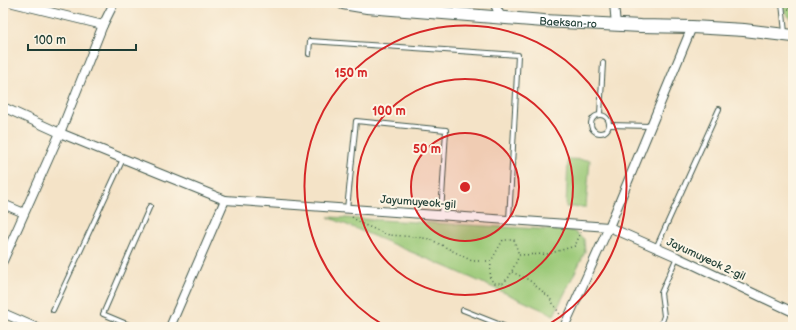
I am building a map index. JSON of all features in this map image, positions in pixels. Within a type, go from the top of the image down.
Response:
[{"type":"main road","name":"Baeksan-ro","points":[[343,3],[544,21],[744,30],[789,36]]},
{"type":"street","points":[[13,3],[103,25]]},
{"type":"street","points":[[3,262],[60,133],[103,25],[114,3]]},
{"type":"street","points":[[494,3],[501,17]]},
{"type":"street","points":[[614,3],[616,25]]},
{"type":"street","points":[[565,325],[609,227],[692,27]]},
{"type":"street","name":"Jayumuyeok-gil","points":[[3,107],[60,133],[226,200],[609,227]]},
{"type":"street","points":[[170,327],[226,200]]},
{"type":"street","points":[[3,204],[24,213]]},
{"type":"street","name":"Jayumuyeok 2-gil","points":[[609,227],[677,257],[793,312]]},
{"type":"street","points":[[3,312],[34,327]]},
{"type":"lane","points":[[782,3],[789,36]]},
{"type":"lane","points":[[309,54],[310,41],[518,55],[509,220]]},
{"type":"lane","points":[[600,114],[603,63]]},
{"type":"lane","points":[[656,248],[719,109]]},
{"type":"lane","points":[[600,114],[606,116],[610,125],[607,130],[602,133],[598,133],[593,130],[591,121],[594,116],[600,114]]},
{"type":"lane","points":[[348,209],[356,121],[446,130],[441,215]]},
{"type":"lane","points":[[610,125],[651,126]]},
{"type":"lane","points":[[53,310],[123,158]]},
{"type":"lane","points":[[134,327],[103,314],[150,206]]},
{"type":"lane","points":[[660,327],[664,316],[661,293],[677,257]]},
{"type":"lane","points":[[463,310],[506,327]]},
{"type":"path","points":[[348,209],[351,216],[362,224],[389,235],[430,239],[472,261],[491,261]]},
{"type":"path","points":[[519,255],[548,254],[575,246],[584,225]]},
{"type":"path","points":[[503,240],[514,240],[519,255],[512,272],[503,284],[495,283],[490,279],[491,261],[503,240]]},
{"type":"path","points":[[512,272],[529,280],[549,297],[565,325]]},
{"type":"green space","points":[[699,3],[793,3],[793,19],[790,18],[779,5]]},
{"type":"green space","points":[[568,159],[590,160],[586,207],[566,207]]},
{"type":"green space","points":[[328,217],[573,231],[584,239],[585,252],[554,315],[447,267]]}]
